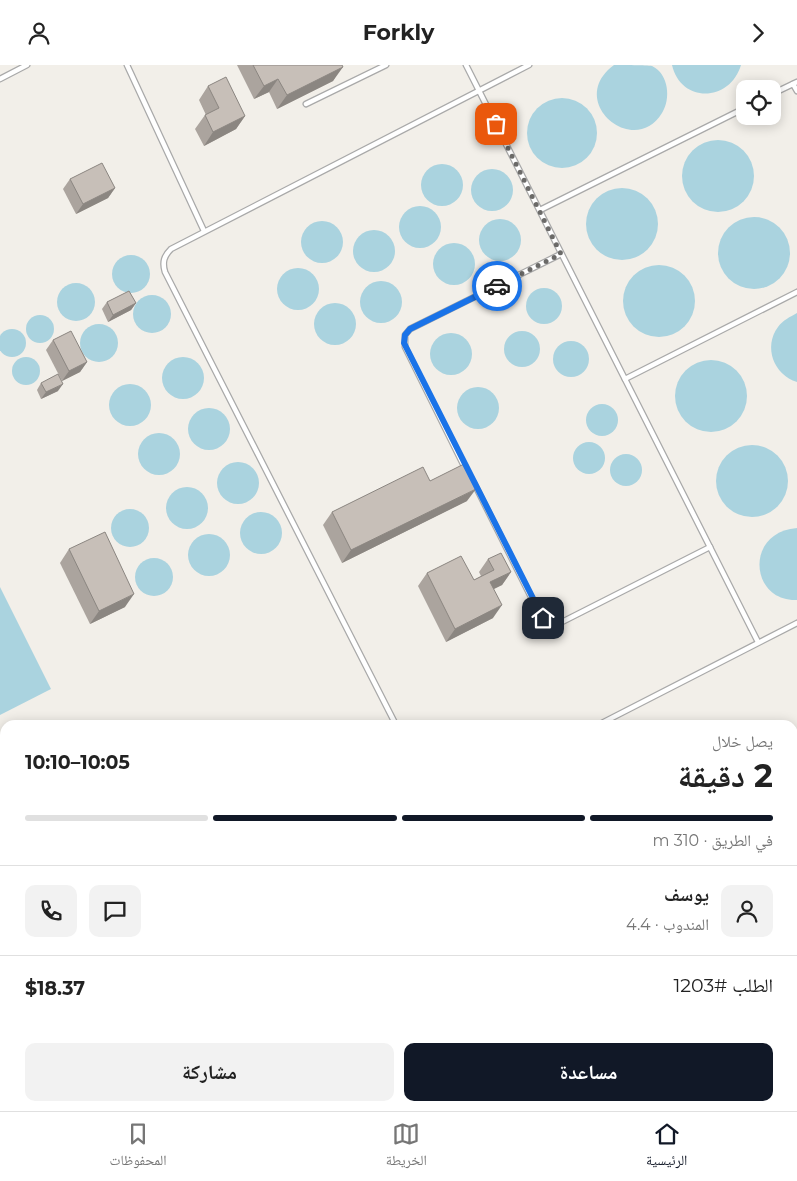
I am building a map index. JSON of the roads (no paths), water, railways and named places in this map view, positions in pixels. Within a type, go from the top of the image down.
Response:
[{"type":"lane","points":[[0,79],[27,65]]},
{"type":"lane","points":[[127,65],[204,231]]},
{"type":"lane","points":[[306,104],[386,65]]},
{"type":"lane","points":[[466,65],[758,643]]},
{"type":"lane","points":[[393,720],[165,272],[164,262],[167,253],[171,249],[204,231],[529,65]]},
{"type":"lane","points":[[781,90],[795,83],[797,91]]},
{"type":"lane","points":[[540,210],[736,112]]},
{"type":"lane","points":[[468,472],[405,347],[405,335],[410,329],[561,254]]},
{"type":"lane","points":[[625,379],[797,292]]},
{"type":"lane","points":[[472,481],[540,615],[551,623],[560,623],[710,547]]},
{"type":"lane","points":[[608,720],[797,623]]},
{"type":"water","points":[[614,65],[652,66],[662,75],[667,87],[667,101],[662,113],[650,126],[636,130],[622,128],[609,120],[600,108],[597,94],[601,79]]},
{"type":"water","points":[[672,65],[741,65],[735,77],[727,86],[717,92],[706,93],[695,92],[685,87],[677,78]]},
{"type":"water","points":[[569,98],[582,104],[591,113],[595,119],[597,133],[595,147],[587,158],[576,166],[555,168],[548,166],[537,158],[529,147],[527,126],[529,119],[537,108],[548,100]]},
{"type":"water","points":[[718,140],[738,146],[748,156],[754,176],[748,196],[738,206],[718,212],[698,206],[688,196],[682,176],[688,156],[698,146]]},
{"type":"water","points":[[438,164],[446,164],[457,170],[463,185],[457,200],[446,206],[438,206],[427,200],[421,189],[421,181],[427,170]]},
{"type":"water","points":[[488,169],[496,169],[507,175],[513,190],[507,205],[496,211],[488,211],[477,205],[471,194],[471,186],[477,175]]},
{"type":"water","points":[[622,188],[642,194],[652,204],[658,224],[652,244],[642,254],[622,260],[602,254],[592,244],[586,224],[592,204],[602,194]]},
{"type":"water","points":[[416,206],[424,206],[435,212],[441,227],[435,242],[424,248],[416,248],[405,242],[399,231],[399,223],[405,212]]},
{"type":"water","points":[[754,217],[774,223],[784,233],[790,253],[784,273],[774,283],[754,289],[734,283],[724,273],[718,253],[724,233],[734,223]]},
{"type":"water","points":[[496,219],[504,219],[515,225],[521,240],[515,255],[504,261],[496,261],[485,255],[479,244],[479,236],[485,225]]},
{"type":"water","points":[[318,221],[326,221],[337,227],[343,242],[337,257],[326,263],[318,263],[307,257],[301,246],[301,238],[307,227]]},
{"type":"water","points":[[370,230],[378,230],[389,236],[395,251],[389,266],[378,272],[370,272],[359,266],[353,255],[353,247],[359,236]]},
{"type":"water","points":[[450,243],[458,243],[469,249],[475,264],[469,279],[458,285],[450,285],[439,279],[433,268],[433,260],[439,249]]},
{"type":"water","points":[[131,255],[145,260],[150,274],[145,288],[131,293],[117,288],[112,274],[117,260]]},
{"type":"water","points":[[659,265],[679,271],[689,281],[695,301],[689,321],[679,331],[659,337],[639,331],[629,321],[623,301],[629,281],[639,271]]},
{"type":"water","points":[[294,268],[302,268],[313,274],[319,289],[313,304],[302,310],[294,310],[283,304],[277,293],[277,285],[283,274]]},
{"type":"water","points":[[377,281],[385,281],[396,287],[402,302],[396,317],[385,323],[377,323],[366,317],[360,306],[360,298],[366,287]]},
{"type":"water","points":[[76,283],[90,288],[95,302],[90,316],[76,321],[62,316],[57,302],[62,288]]},
{"type":"water","points":[[544,288],[551,289],[557,293],[561,299],[561,313],[557,319],[551,323],[544,324],[537,323],[531,319],[527,313],[526,306],[527,299],[531,293],[537,289]]},
{"type":"water","points":[[152,295],[166,300],[171,314],[166,328],[152,333],[138,328],[133,314],[138,300]]},
{"type":"water","points":[[331,303],[339,303],[350,309],[356,324],[350,339],[339,345],[331,345],[320,339],[314,328],[314,320],[320,309]]},
{"type":"water","points":[[797,313],[797,382],[782,373],[777,367],[771,351],[771,343],[778,327]]},
{"type":"water","points":[[40,315],[50,319],[54,329],[50,339],[40,343],[30,339],[26,329],[30,319]]},
{"type":"water","points":[[99,324],[113,329],[118,343],[113,357],[99,362],[85,357],[80,343],[85,329]]},
{"type":"water","points":[[7,330],[17,330],[25,338],[25,348],[17,356],[7,356],[-1,348],[-1,338]]},
{"type":"water","points":[[522,331],[529,332],[535,336],[539,342],[539,356],[535,362],[529,366],[522,367],[515,366],[509,362],[505,356],[504,349],[505,342],[509,336],[515,332]]},
{"type":"water","points":[[455,333],[463,336],[469,342],[472,354],[469,366],[463,372],[447,375],[439,372],[433,366],[430,350],[433,342],[439,336]]},
{"type":"water","points":[[571,341],[578,342],[584,346],[588,352],[588,366],[584,372],[578,376],[571,377],[564,376],[558,372],[554,366],[553,359],[554,352],[558,346],[564,342]]},
{"type":"water","points":[[26,357],[36,361],[40,371],[36,381],[26,385],[16,381],[12,371],[16,361]]},
{"type":"water","points":[[179,357],[187,357],[198,363],[204,378],[198,393],[187,399],[179,399],[168,393],[162,382],[162,374],[168,363]]},
{"type":"water","points":[[711,360],[731,366],[741,376],[747,396],[741,416],[731,426],[711,432],[691,426],[681,416],[675,396],[681,376],[691,366]]},
{"type":"water","points":[[126,384],[134,384],[145,390],[151,405],[145,420],[134,426],[126,426],[115,420],[109,409],[109,401],[115,390]]},
{"type":"water","points":[[482,387],[490,390],[496,396],[499,408],[496,420],[490,426],[474,429],[466,426],[460,420],[457,404],[460,396],[466,390]]},
{"type":"water","points":[[602,404],[613,409],[618,420],[613,431],[602,436],[591,431],[586,420],[591,409]]},
{"type":"water","points":[[205,408],[213,408],[224,414],[230,429],[224,444],[213,450],[205,450],[194,444],[188,433],[188,425],[194,414]]},
{"type":"water","points":[[155,433],[163,433],[174,439],[180,454],[174,469],[163,475],[155,475],[144,469],[138,458],[138,450],[144,439]]},
{"type":"water","points":[[589,442],[595,443],[600,447],[604,452],[604,464],[600,469],[595,473],[589,474],[583,473],[578,469],[574,464],[573,458],[574,452],[578,447],[583,443]]},
{"type":"water","points":[[752,445],[772,451],[782,461],[788,481],[782,501],[772,511],[752,517],[732,511],[722,501],[716,481],[722,461],[732,451]]},
{"type":"water","points":[[626,454],[637,459],[642,470],[637,481],[626,486],[615,481],[610,470],[615,459]]},
{"type":"water","points":[[234,462],[242,462],[253,468],[259,483],[253,498],[242,504],[234,504],[223,498],[217,487],[217,479],[223,468]]},
{"type":"water","points":[[183,487],[191,487],[202,493],[208,508],[202,523],[191,529],[183,529],[172,523],[166,512],[166,504],[172,493]]},
{"type":"water","points":[[130,509],[144,514],[149,528],[144,542],[130,547],[116,542],[111,528],[116,514]]},
{"type":"water","points":[[257,512],[265,512],[276,518],[282,533],[276,548],[265,554],[257,554],[246,548],[240,537],[240,529],[246,518]]},
{"type":"water","points":[[797,528],[797,600],[781,598],[770,590],[762,579],[760,566],[761,553],[768,541],[780,532]]},
{"type":"water","points":[[205,534],[213,534],[224,540],[230,555],[224,570],[213,576],[205,576],[194,570],[188,559],[188,551],[194,540]]},
{"type":"water","points":[[154,558],[168,563],[173,577],[168,591],[154,596],[140,591],[135,577],[140,563]]},
{"type":"water","points":[[0,587],[51,689],[0,715]]}]
